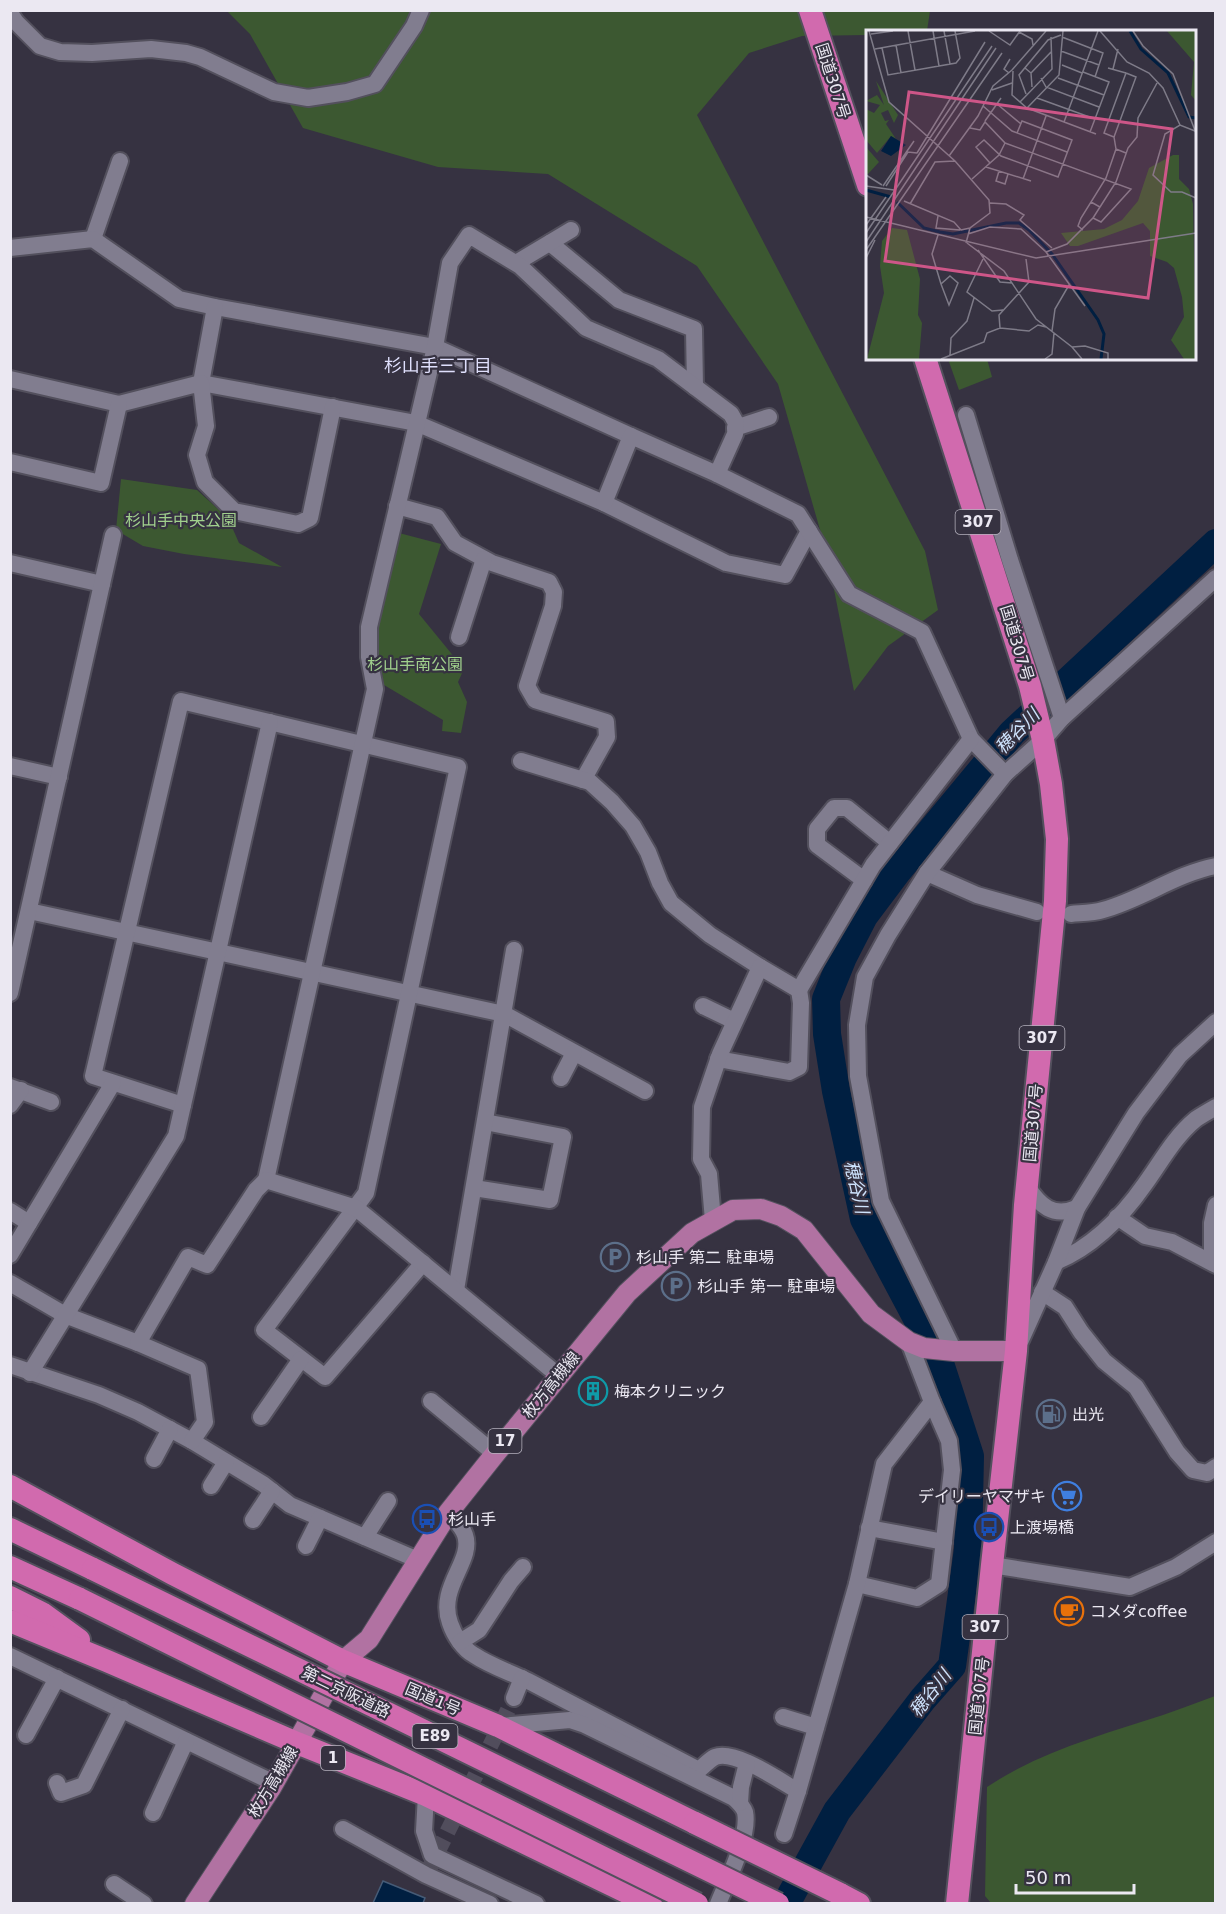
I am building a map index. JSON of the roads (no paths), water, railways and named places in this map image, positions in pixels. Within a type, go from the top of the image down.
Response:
[{"type":"highway","name":"国道307号","points":[[810,10],[866,182]]},
{"type":"highway","name":"国道307号","points":[[925,360],[1038,681],[1042,732],[1057,839],[1055,902],[1028,1186],[1016,1351],[957,1904]]},
{"type":"highway","name":"国道1号","points":[[10,1486],[173,1574],[343,1661],[498,1726],[849,1899]]},
{"type":"highway","points":[[10,1498],[173,1574]]},
{"type":"highway","name":"第二京阪道路","points":[[10,1529],[777,1904]]},
{"type":"highway","name":"E89","points":[[10,1567],[80,1599],[697,1904]]},
{"type":"highway","points":[[10,1597],[42,1613],[107,1661]]},
{"type":"highway","name":"1","points":[[10,1621],[297,1743],[426,1795],[651,1904]]},
{"type":"main road","name":"枚方高槻線","points":[[195,1904],[274,1783],[343,1661],[369,1639],[448,1513],[627,1293],[685,1239],[713,1220],[733,1210],[761,1209],[782,1216],[804,1230],[871,1314],[909,1342],[924,1348],[1016,1351]]},
{"type":"street","points":[[10,12],[16,22],[40,46],[60,52],[92,53],[151,49],[186,53],[200,57],[274,92],[308,98],[346,92],[375,84],[414,26],[421,10]]},
{"type":"street","points":[[93,239],[120,161]]},
{"type":"street","points":[[516,263],[571,230]]},
{"type":"street","points":[[138,1343],[188,1257],[207,1265],[256,1190],[266,1180],[375,689],[369,657],[369,627],[435,347],[450,263],[469,235],[516,263],[586,328],[658,359],[731,414],[736,423],[735,434],[717,474]]},
{"type":"street","points":[[10,248],[93,239],[178,299],[435,347],[717,474],[798,514],[849,594],[922,632],[971,739],[1005,774]]},
{"type":"street","points":[[550,243],[619,300],[694,329],[695,387]]},
{"type":"street","points":[[215,307],[201,383],[206,426],[197,455],[205,482],[234,511],[298,524],[310,518],[333,407]]},
{"type":"street","points":[[10,379],[119,404],[201,383],[416,423],[604,503],[726,563],[785,575],[809,531]]},
{"type":"street","points":[[10,462],[100,483],[119,404]]},
{"type":"street","points":[[966,415],[1038,681],[1059,711]]},
{"type":"street","points":[[735,428],[769,417]]},
{"type":"street","points":[[604,503],[632,436]]},
{"type":"street","points":[[397,506],[437,517],[455,543],[484,559],[549,582],[554,592],[553,606],[527,686],[535,700],[606,722],[607,737],[583,780]]},
{"type":"street","points":[[10,993],[113,535]]},
{"type":"street","points":[[459,637],[484,559]]},
{"type":"street","points":[[10,563],[102,584]]},
{"type":"street","points":[[954,1350],[882,1201],[858,1076],[857,1025],[865,977],[927,873],[1005,774],[1059,711],[1215,578]]},
{"type":"street","points":[[183,1105],[93,1076],[182,702],[458,766],[411,994],[366,1193],[264,1330],[325,1377],[423,1263]]},
{"type":"street","points":[[30,1373],[176,1136],[270,722]]},
{"type":"street","points":[[718,1059],[789,1072],[799,1068],[801,1003],[799,990],[864,880],[971,739]]},
{"type":"street","points":[[521,762],[590,782],[633,826],[648,852],[670,903],[710,935],[799,990]]},
{"type":"street","points":[[10,766],[59,777]]},
{"type":"street","points":[[864,880],[817,845],[817,830],[834,808],[847,808],[890,843]]},
{"type":"street","points":[[1071,914],[1101,911],[1129,901],[1194,870],[1215,866]]},
{"type":"street","points":[[927,873],[977,895],[1037,912]]},
{"type":"street","points":[[29,911],[504,1014],[645,1091]]},
{"type":"street","points":[[456,1290],[514,950]]},
{"type":"street","points":[[713,1220],[709,1174],[701,1159],[702,1107],[718,1059],[760,967]]},
{"type":"street","points":[[703,1006],[734,1021]]},
{"type":"street","points":[[1016,1351],[1056,1262],[1077,1208],[1136,1113],[1180,1055],[1215,1022]]},
{"type":"street","points":[[561,1078],[574,1053]]},
{"type":"street","points":[[10,1255],[113,1083]]},
{"type":"street","points":[[10,1105],[16,1088],[51,1102]]},
{"type":"street","points":[[1056,1262],[1074,1254],[1096,1239],[1144,1186],[1176,1140],[1196,1120],[1215,1107]]},
{"type":"street","points":[[474,1188],[550,1200],[563,1137],[485,1122]]},
{"type":"street","points":[[266,1180],[356,1208],[559,1376]]},
{"type":"street","points":[[1028,1186],[1043,1207],[1069,1212],[1077,1208]]},
{"type":"street","points":[[1214,1264],[1212,1223],[1215,1205]]},
{"type":"street","points":[[10,1211],[29,1223]]},
{"type":"street","points":[[1117,1217],[1145,1236],[1172,1242],[1214,1264]]},
{"type":"street","points":[[10,1283],[65,1315],[198,1369],[205,1422],[192,1441]]},
{"type":"street","points":[[1042,1292],[1065,1307],[1081,1332],[1104,1360],[1136,1387],[1177,1452],[1193,1470],[1207,1473],[1215,1467]]},
{"type":"street","points":[[857,1584],[917,1598],[939,1584],[952,1470],[949,1442],[909,1342]]},
{"type":"street","points":[[261,1417],[301,1359]]},
{"type":"street","points":[[10,1365],[99,1395],[192,1441],[272,1491],[290,1505],[418,1560]]},
{"type":"street","points":[[431,1401],[495,1454]]},
{"type":"street","points":[[784,1834],[857,1584],[884,1464],[932,1402]]},
{"type":"street","points":[[154,1459],[170,1429]]},
{"type":"street","points":[[211,1485],[226,1462]]},
{"type":"street","points":[[253,1520],[272,1491]]},
{"type":"street","points":[[364,1537],[388,1501]]},
{"type":"street","points":[[448,1513],[466,1537],[465,1553],[447,1596],[446,1609],[450,1624],[460,1642],[473,1655],[699,1770],[715,1757],[728,1756],[747,1763],[798,1791]]},
{"type":"street","points":[[306,1546],[320,1518]]},
{"type":"street","points":[[869,1528],[944,1542]]},
{"type":"street","points":[[992,1565],[1130,1587],[1176,1567],[1215,1542]]},
{"type":"street","points":[[460,1642],[479,1630],[511,1581],[523,1567]]},
{"type":"street","points":[[10,1656],[274,1783]]},
{"type":"street","points":[[26,1735],[57,1678]]},
{"type":"street","points":[[514,1698],[522,1678]]},
{"type":"street","points":[[57,1784],[61,1793],[84,1785],[122,1710]]},
{"type":"street","points":[[783,1717],[816,1727]]},
{"type":"street","points":[[498,1726],[570,1720],[585,1725],[723,1792],[740,1803],[745,1812],[744,1836],[718,1904]]},
{"type":"street","points":[[153,1814],[186,1741]]},
{"type":"street","points":[[740,1803],[747,1763]]},
{"type":"street","points":[[426,1795],[424,1831],[432,1855],[536,1904]]},
{"type":"street","points":[[343,1829],[426,1875],[490,1904]]},
{"type":"street","points":[[114,1884],[144,1904]]},
{"type":"water","points":[[383,1881],[425,1898],[423,1903],[373,1903]]},
{"type":"waterway","name":"穂谷川","points":[[786,1904],[837,1811],[923,1699],[952,1666],[968,1549],[970,1456],[939,1360],[864,1219],[836,1091],[827,1034],[826,999],[843,957],[864,916],[897,872],[1012,733],[1216,543]]},
{"type":"tunnel","points":[[426,1875],[514,1698]]},
{"type":"place","name":"杉山手 第二 駐車場","points":[[615,1257]]},
{"type":"place","name":"杉山手 第一 駐車場","points":[[676,1286]]},
{"type":"place","name":"梅本クリニック","points":[[593,1391]]},
{"type":"place","name":"出光","points":[[1051,1414]]},
{"type":"place","name":"デイリーヤマザキ","points":[[1067,1496]]},
{"type":"place","name":"杉山手","points":[[427,1519]]},
{"type":"place","name":"上渡場橋","points":[[989,1527]]},
{"type":"place","name":"コメダcoffee","points":[[1069,1611]]},
{"type":"district","name":"杉山手三丁目","points":[[438,365]]},
{"type":"park label","name":"杉山手中央公園","points":[[181,520]]},
{"type":"park label","name":"杉山手南公園","points":[[415,664]]}]
